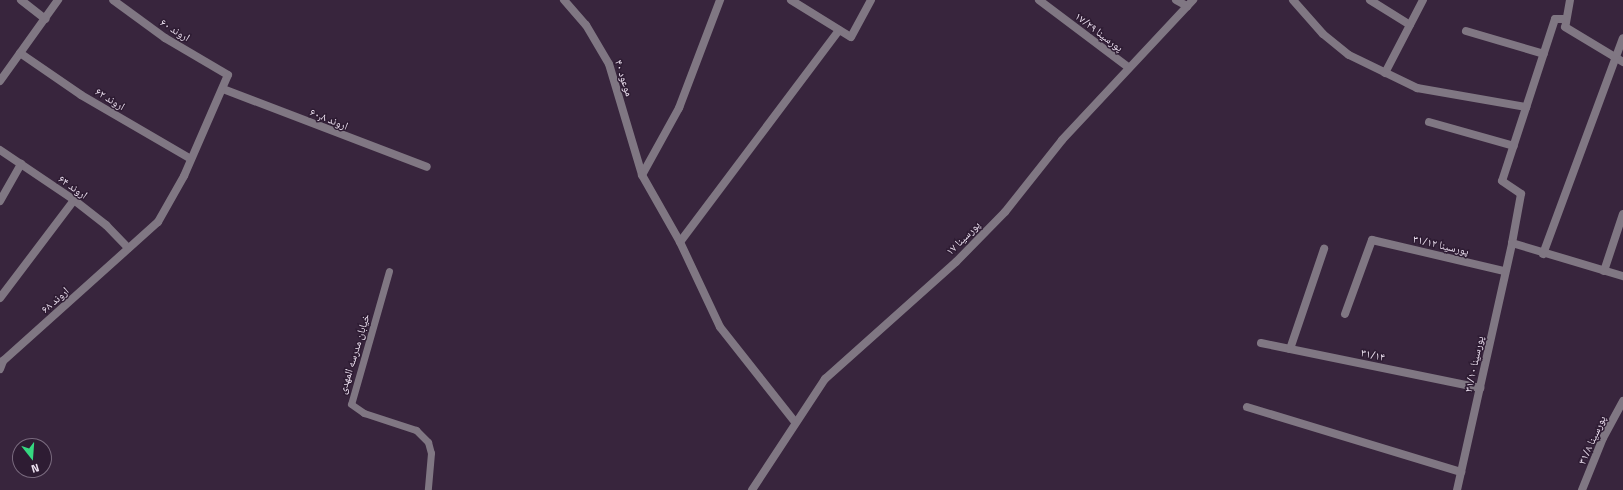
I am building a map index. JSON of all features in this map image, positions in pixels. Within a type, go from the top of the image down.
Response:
[{"type":"street","points":[[21,0],[45,19]]},
{"type":"street","points":[[0,81],[58,0]]},
{"type":"street","name":"اروند ۶۰","points":[[113,0],[166,38],[228,75]]},
{"type":"street","name":"موعود ۴۰","points":[[564,0],[586,25],[609,64],[642,175],[680,242],[720,327],[795,422]]},
{"type":"street","points":[[642,175],[679,108],[720,0]]},
{"type":"street","points":[[792,0],[839,30],[852,36],[871,0]]},
{"type":"street","name":"پورسینا ۱۷/۲۹","points":[[1039,0],[1128,67]]},
{"type":"street","points":[[1176,0],[1190,3]]},
{"type":"street","points":[[1293,0],[1323,34],[1349,55],[1417,88],[1526,107]]},
{"type":"street","points":[[1370,0],[1410,25]]},
{"type":"street","points":[[1385,73],[1423,0]]},
{"type":"street","points":[[1570,0],[1564,19],[1565,27],[1620,61]]},
{"type":"street","name":"پورسینا ۱۷","points":[[752,490],[795,422],[825,379],[956,262],[1005,212],[1062,140],[1128,67],[1190,3]]},
{"type":"street","points":[[1429,122],[1514,146],[1555,19],[1564,19]]},
{"type":"street","points":[[680,242],[839,30]]},
{"type":"street","points":[[1466,31],[1544,54]]},
{"type":"street","points":[[1542,254],[1620,61],[1623,38]]},
{"type":"street","name":"اروند ۶۲","points":[[20,53],[81,95],[192,158]]},
{"type":"street","name":"اروند ۶۸","points":[[0,369],[3,361],[158,222],[192,158],[228,75]]},
{"type":"street","name":"اروند ۶۰٫۸","points":[[223,88],[427,167]]},
{"type":"street","name":"پورسینا ۳۱/۱۰","points":[[1457,490],[1504,271],[1512,243],[1520,194],[1502,181],[1514,146]]},
{"type":"street","name":"اروند ۶۴","points":[[0,150],[74,200],[106,224],[128,248]]},
{"type":"street","points":[[0,201],[21,164]]},
{"type":"street","points":[[0,298],[74,200]]},
{"type":"street","points":[[1604,271],[1623,214]]},
{"type":"street","name":"پورسینا ۳۱/۱۲","points":[[1345,314],[1372,240],[1504,271]]},
{"type":"street","points":[[1512,243],[1542,254],[1623,276]]},
{"type":"street","points":[[1290,349],[1324,249]]},
{"type":"street","name":"۳۱/۱۴","points":[[1261,343],[1480,388]]},
{"type":"street","name":"پورسینا ۳۱/۸","points":[[1582,490],[1603,438],[1623,401]]},
{"type":"street","points":[[1247,407],[1461,472]]},
{"type":"lane","name":"خیابان مدرسه المهدی","points":[[389,271],[351,404],[364,413],[416,430],[428,442],[431,453],[428,490]]}]
